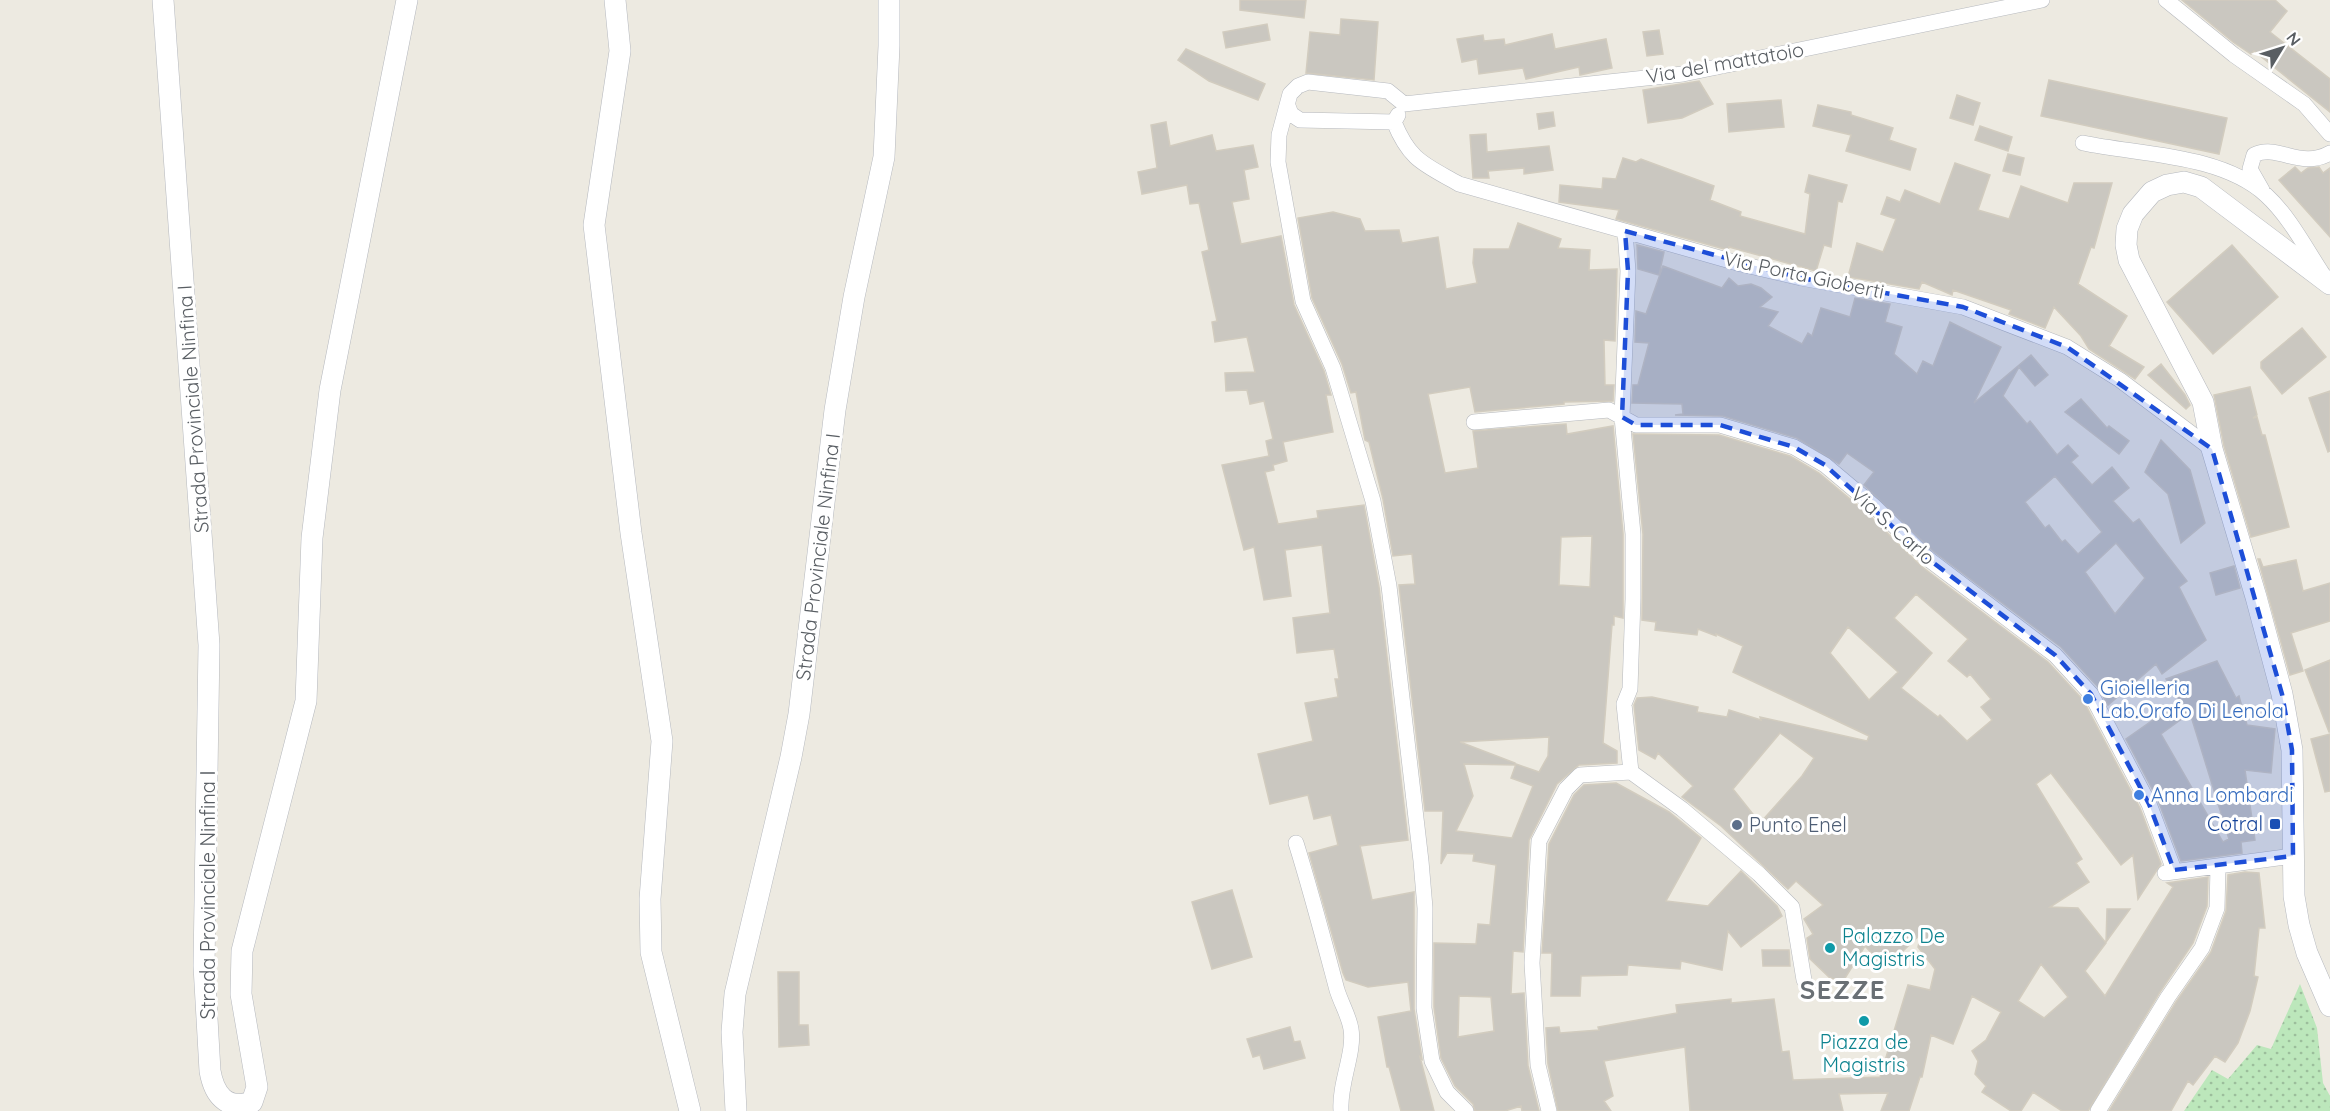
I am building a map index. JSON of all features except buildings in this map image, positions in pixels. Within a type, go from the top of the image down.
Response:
[{"type":"street","name":"Strada Provinciale Ninfina I","points":[[164,0],[210,645],[204,966],[210,1071],[213,1085],[221,1101],[226,1105],[239,1108],[252,1102],[257,1087],[241,994],[242,951],[306,701],[312,538],[330,390],[407,0]]},
{"type":"street","points":[[615,0],[620,51],[594,225],[631,533],[662,741],[650,899],[651,952],[690,1111]]},
{"type":"street","name":"Strada Provinciale Ninfina I","points":[[736,1111],[732,1032],[735,994],[799,714],[835,410],[854,297],[884,157],[889,46],[888,0]]},
{"type":"street","name":"Via del mattatoio","points":[[1404,104],[1683,74],[2042,0]]},
{"type":"street","points":[[2166,0],[2234,55],[2304,104],[2330,134]]},
{"type":"street","points":[[1288,106],[1292,114],[1300,120],[1394,122],[1404,104],[1388,91],[1308,82],[1298,86],[1290,94],[1279,135],[1278,162],[1303,301],[1333,369],[1373,501],[1389,586],[1421,861],[1425,908],[1424,1008],[1432,1060],[1447,1092],[1466,1111]]},
{"type":"street","name":"Via Porta Gioberti","points":[[1394,122],[1403,144],[1414,157],[1460,184],[1801,278],[1963,307],[2067,347],[2120,381],[2212,449]]},
{"type":"street","points":[[2083,143],[2125,152],[2174,157],[2212,167],[2237,177],[2266,195]]},
{"type":"street","points":[[2329,284],[2299,237],[2266,195],[2250,170],[2254,155],[2268,152],[2307,160],[2330,153]]},
{"type":"street","points":[[2329,284],[2201,187],[2184,182],[2167,185],[2152,192],[2137,208],[2127,229],[2130,260],[2203,402],[2212,449],[2244,551],[2282,694],[2292,750],[2293,856],[2299,925],[2307,953],[2330,1006]]},
{"type":"street","points":[[1625,231],[1628,271],[1622,417],[1632,534],[1630,689],[1624,704],[1631,772]]},
{"type":"street","name":"Via S. Carlo","points":[[1474,422],[1609,410],[1636,425],[1720,425],[1794,447],[1825,465],[1875,507],[1928,558],[2055,655],[2091,694],[2149,804],[2169,871],[2218,867]]},
{"type":"street","points":[[1549,1111],[1538,1065],[1532,963],[1539,842],[1566,789],[1580,775],[1631,772],[1724,845],[1792,907],[1804,980]]},
{"type":"street","points":[[1296,843],[1351,1029],[1350,1049],[1340,1089],[1341,1111]]},
{"type":"street","points":[[2098,1111],[2168,997],[2202,948],[2217,908],[2218,867],[2293,856]]},
{"type":"highlighted area","points":[[1625,231],[1801,278],[1963,307],[2067,347],[2212,449],[2282,694],[2292,750],[2293,856],[2174,870],[2149,804],[2091,694],[2055,655],[1927,558],[1825,465],[1794,447],[1720,425],[1636,425],[1622,417],[1628,271]]},
{"type":"green space","points":[[2300,984],[2317,1028],[2323,1083],[2330,1096],[2330,1111],[2184,1111],[2212,1070],[2228,1079],[2257,1045],[2271,1049]]},
{"type":"place","name":"Gioielleria Lab.Orafo Di Lenola","points":[[2088,699]]},
{"type":"place","name":"Anna Lombardi","points":[[2139,795]]},
{"type":"place","name":"Cotral","points":[[2275,824]]},
{"type":"place","name":"Punto Enel","points":[[1737,825]]},
{"type":"place","name":"Palazzo De Magistris","points":[[1830,948]]},
{"type":"place","name":"Piazza de Magistris","points":[[1864,1021]]},
{"type":"district","name":"SEZZE","points":[[1843,990]]}]
